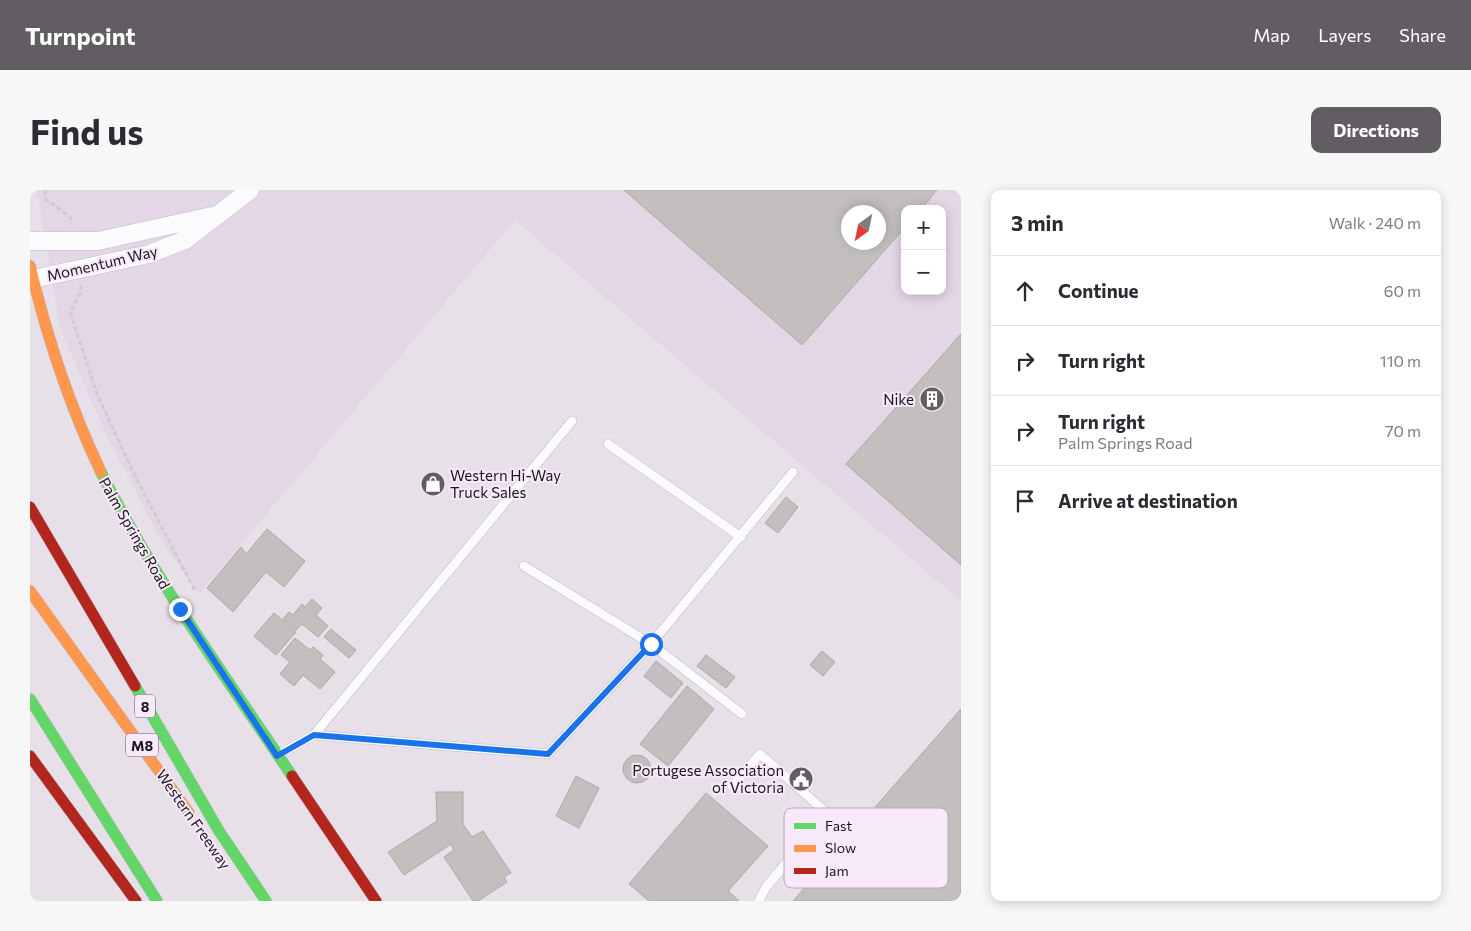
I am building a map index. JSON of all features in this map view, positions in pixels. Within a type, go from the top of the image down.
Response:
[{"type":"main road","name":"Palm Springs Road","points":[[31,272],[57,372],[103,481],[128,526],[180,609],[376,901]]},
{"type":"main road","name":"8","points":[[30,507],[219,831],[266,901]]},
{"type":"main road","name":"Western Freeway","points":[[30,591],[196,823]]},
{"type":"main road","points":[[30,699],[157,901]]},
{"type":"main road","points":[[30,756],[136,901]]},
{"type":"street","name":"Momentum Way","points":[[31,272],[81,268],[149,254],[185,240],[222,213],[244,192]]},
{"type":"street","name":"Momentum Way","points":[[30,241],[98,240],[147,232],[222,213]]},
{"type":"lane","points":[[277,756],[314,735],[572,421]]},
{"type":"lane","points":[[608,444],[741,537]]},
{"type":"lane","points":[[314,735],[548,754],[651,644],[793,472]]},
{"type":"lane","points":[[524,566],[651,644],[742,714]]},
{"type":"lane","points":[[732,786],[760,754],[821,808]]},
{"type":"lane","points":[[759,901],[766,887],[784,866]]},
{"type":"path","points":[[45,190],[46,199],[70,217],[77,240]]},
{"type":"path","points":[[81,268],[81,292],[70,312],[96,394],[136,478],[174,550]]},
{"type":"shaded area","points":[[37,190],[961,190],[961,601],[515,220],[199,594],[161,541],[105,432],[60,328]]},
{"type":"building","points":[[624,190],[937,190],[924,205],[901,205],[901,232],[886,249],[886,205],[841,205],[841,250],[885,250],[802,345]]},
{"type":"building","name":"Nike","points":[[961,334],[961,565],[846,464]]},
{"type":"building","points":[[786,497],[798,507],[778,533],[765,523]]},
{"type":"building","points":[[267,529],[305,561],[284,587],[266,572],[233,612],[207,588],[241,547],[246,554]]},
{"type":"building","points":[[312,599],[322,608],[316,615],[328,626],[318,637],[302,624],[296,630],[283,619],[289,612],[293,615],[302,604],[305,607]]},
{"type":"building","points":[[274,613],[296,632],[276,655],[254,636]]},
{"type":"building","points":[[331,629],[356,650],[349,658],[324,637]]},
{"type":"building","points":[[295,638],[310,650],[313,647],[323,655],[320,659],[335,672],[320,689],[303,675],[294,686],[280,674],[290,662],[281,655]]},
{"type":"building","points":[[822,651],[835,662],[823,676],[810,665]]},
{"type":"building","points":[[706,655],[735,677],[726,688],[697,666]]},
{"type":"building","points":[[656,661],[683,683],[671,698],[644,676]]},
{"type":"building","points":[[687,686],[714,709],[668,766],[640,744]]},
{"type":"building","points":[[961,709],[961,901],[793,901],[804,888],[948,888],[948,808],[874,808]]},
{"type":"building","points":[[637,755],[647,759],[651,769],[647,779],[637,783],[627,779],[623,769],[627,759]]},
{"type":"building","points":[[576,776],[599,788],[579,828],[556,816]]},
{"type":"building","points":[[436,792],[463,792],[463,824],[472,837],[483,831],[511,873],[504,877],[507,882],[478,901],[473,901],[444,857],[454,850],[451,844],[404,875],[388,852],[437,821]]},
{"type":"building","points":[[706,793],[768,846],[728,891],[739,901],[649,901],[629,884]]},
{"type":"traffic: fast","points":[[101,472],[167,589],[292,776]]},
{"type":"traffic: fast","points":[[135,686],[219,831],[266,901]]},
{"type":"traffic: fast","points":[[30,699],[157,901]]},
{"type":"traffic: slow","points":[[30,266],[60,371],[89,447],[101,472]]},
{"type":"traffic: slow","points":[[30,591],[189,813]]},
{"type":"traffic: jam","points":[[30,507],[135,686]]},
{"type":"traffic: jam","points":[[30,756],[136,901]]},
{"type":"traffic: jam","points":[[292,776],[376,901]]},
{"type":"place","name":"Nike","points":[[932,399]]},
{"type":"place","name":"Western Hi-Way Truck Sales","points":[[433,484]]},
{"type":"place","name":"Portugese Association of Victoria","points":[[801,779]]},
{"type":"route","points":[[180,609],[277,756],[314,735],[548,754],[651,644]]}]
